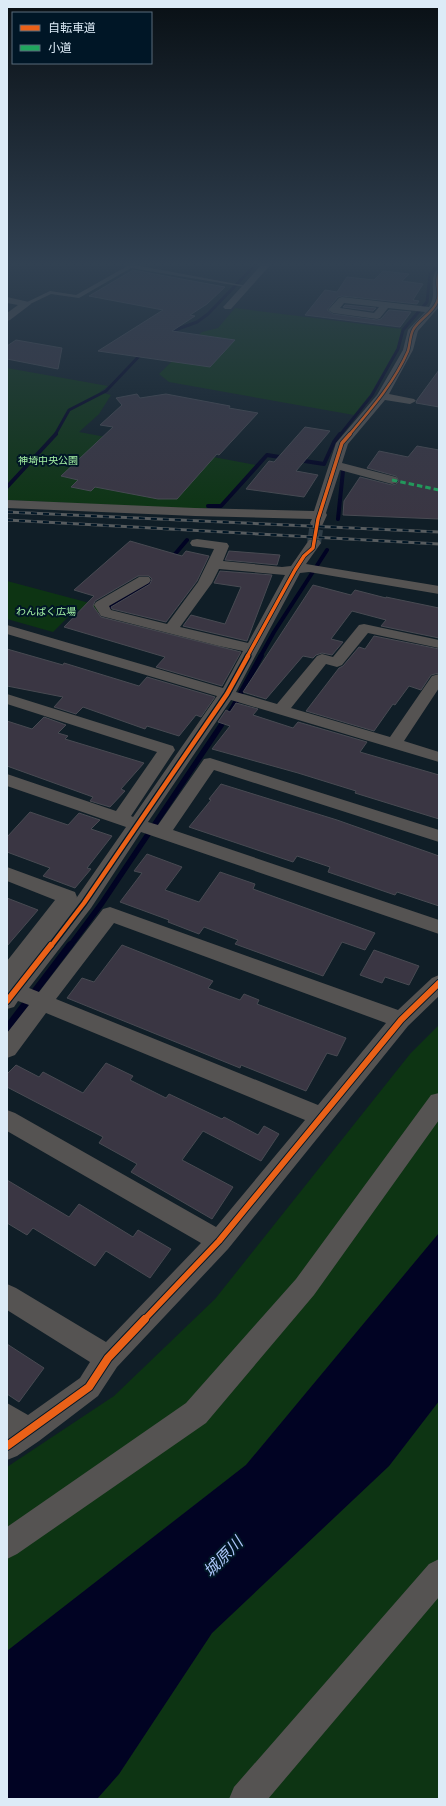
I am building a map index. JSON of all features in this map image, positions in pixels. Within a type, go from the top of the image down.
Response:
[{"type":"street","points":[[7,504],[319,519],[342,443],[382,396],[408,348]]},
{"type":"street","points":[[382,396],[410,400]]},
{"type":"street","points":[[335,465],[392,480]]},
{"type":"street","points":[[308,569],[304,556],[313,548],[314,542]]},
{"type":"street","points":[[170,630],[205,583],[216,564],[222,546],[197,543]]},
{"type":"street","points":[[216,564],[282,571],[308,569],[439,590]]},
{"type":"street","points":[[11,990],[84,903],[134,823],[235,696],[252,648],[308,569]]},
{"type":"street","points":[[144,580],[101,605],[106,613],[219,642],[252,648]]},
{"type":"street","points":[[281,710],[322,659],[337,662],[364,628],[439,644]]},
{"type":"street","points":[[7,629],[439,757]]},
{"type":"street","points":[[394,743],[437,679],[439,679]]},
{"type":"street","points":[[7,699],[167,750],[134,823]]},
{"type":"street","points":[[162,833],[210,764],[439,836]]},
{"type":"street","points":[[7,780],[439,927]]},
{"type":"street","points":[[7,874],[68,897],[11,990]]},
{"type":"street","points":[[7,1049],[110,914],[401,1020]]},
{"type":"street","points":[[7,1446],[18,1424],[90,1387],[108,1358],[219,1241],[401,1020],[439,983]]},
{"type":"street","points":[[11,990],[321,1116]]},
{"type":"street","points":[[7,1544],[196,1413],[305,1286],[439,1102]]},
{"type":"street","points":[[7,1120],[219,1241]]},
{"type":"street","points":[[7,1296],[108,1358]]},
{"type":"street","points":[[246,1799],[439,1574]]},
{"type":"green space","points":[[185,348],[397,348],[370,395],[354,415],[169,382],[159,374]]},
{"type":"green space","name":"神埼中央公園","points":[[7,368],[108,386],[100,392],[111,395],[99,414],[79,432],[256,465],[218,507],[196,509],[7,500]]},
{"type":"green space","name":"わんぱく広場","points":[[7,581],[97,605],[100,610],[97,614],[76,609],[53,632],[7,619]]},
{"type":"green space","points":[[439,1025],[439,1233],[246,1465],[7,1651],[7,1467],[114,1396],[215,1299],[410,1054]]},
{"type":"green space","points":[[439,1401],[439,1799],[97,1799],[119,1774],[212,1633],[389,1466]]},
{"type":"water","name":"城原川","points":[[439,1233],[439,1401],[389,1466],[212,1633],[119,1774],[97,1799],[7,1799],[7,1651],[246,1465]]},
{"type":"building","points":[[7,348],[62,348],[58,369],[7,359]]},
{"type":"building","points":[[102,348],[227,348],[210,367],[98,351]]},
{"type":"building","points":[[439,370],[439,407],[416,403],[417,400]]},
{"type":"building","points":[[137,394],[140,398],[166,394],[258,413],[219,455],[217,454],[177,499],[158,499],[95,487],[91,491],[71,487],[78,480],[61,476],[113,427],[100,425],[122,405],[116,398]]},
{"type":"building","points":[[305,427],[330,431],[296,471],[318,475],[304,497],[246,489],[269,461],[274,462]]},
{"type":"building","points":[[417,446],[439,450],[439,519],[343,515],[344,501],[360,477],[392,485],[399,481],[396,476],[367,468],[379,451],[408,457]]},
{"type":"building","points":[[130,541],[182,556],[186,551],[209,556],[197,581],[166,622],[112,609],[111,607],[150,584],[152,579],[149,576],[138,576],[95,601],[93,606],[101,617],[241,652],[222,686],[156,667],[165,657],[64,627],[94,596],[74,590]]},
{"type":"building","points":[[229,551],[280,555],[277,565],[225,560]]},
{"type":"building","points":[[220,571],[272,575],[247,641],[183,626],[191,615],[225,624],[241,587],[214,583]]},
{"type":"building","points":[[313,585],[351,595],[355,590],[386,598],[439,608],[439,638],[381,626],[386,620],[352,611],[331,639],[343,642],[332,655],[322,653],[313,658],[303,656],[266,699],[243,692]]},
{"type":"building","points":[[374,636],[439,649],[439,673],[431,675],[421,690],[409,686],[395,705],[393,704],[374,731],[306,711],[339,668],[343,666],[359,647],[365,649]]},
{"type":"building","points":[[7,649],[63,665],[64,663],[139,686],[147,677],[215,697],[201,717],[196,715],[179,736],[147,726],[145,729],[83,707],[76,714],[54,707],[63,697],[7,686]]},
{"type":"building","points":[[236,703],[258,709],[253,715],[293,728],[298,722],[367,742],[360,752],[439,775],[439,819],[355,793],[356,791],[298,773],[212,749],[230,726],[218,722],[226,710],[230,712]]},
{"type":"building","points":[[44,717],[66,725],[58,733],[68,736],[65,739],[144,763],[121,789],[125,791],[110,807],[90,801],[93,797],[7,766],[7,721],[32,729]]},
{"type":"building","points":[[221,784],[337,820],[439,856],[439,906],[397,892],[395,895],[328,872],[330,867],[297,856],[293,862],[189,827],[211,800],[209,799]]},
{"type":"building","points":[[30,812],[68,825],[79,813],[100,820],[91,829],[112,836],[87,868],[91,869],[75,888],[43,876],[50,868],[7,852],[7,837]]},
{"type":"building","points":[[147,854],[182,867],[165,890],[199,902],[220,872],[255,884],[253,889],[375,933],[365,950],[342,942],[323,976],[235,944],[238,940],[204,927],[199,934],[168,922],[169,920],[120,902],[142,873],[134,871]]},
{"type":"building","points":[[7,898],[38,910],[7,946]]},
{"type":"building","points":[[122,945],[213,981],[208,988],[240,1000],[244,994],[259,1000],[257,1004],[346,1038],[337,1056],[327,1053],[306,1091],[241,1065],[240,1068],[67,998],[82,978],[94,982]]},
{"type":"building","points":[[374,950],[419,966],[409,985],[385,977],[382,983],[360,975]]},
{"type":"building","points":[[106,1063],[133,1076],[130,1080],[166,1098],[169,1094],[222,1119],[224,1117],[258,1135],[264,1126],[279,1134],[261,1161],[203,1131],[182,1160],[233,1187],[212,1219],[131,1172],[137,1164],[99,1143],[103,1137],[7,1087],[7,1074],[16,1065],[39,1077],[43,1072],[83,1093]]},
{"type":"building","points":[[7,1180],[69,1217],[79,1204],[133,1237],[138,1230],[171,1249],[150,1278],[106,1251],[95,1266],[33,1228],[27,1235],[7,1223]]},
{"type":"building","points":[[7,1344],[44,1368],[19,1402],[7,1394]]},
{"type":"waterway","points":[[340,435],[372,395],[398,348]]},
{"type":"waterway","points":[[55,435],[69,410],[106,391],[144,351]]},
{"type":"waterway","points":[[7,487],[56,434]]},
{"type":"waterway","points":[[298,460],[324,464],[334,442],[340,434]]},
{"type":"waterway","points":[[208,506],[221,506],[267,455],[286,458]]},
{"type":"waterway","points":[[338,519],[343,471]]},
{"type":"waterway","points":[[170,560],[187,540]]},
{"type":"waterway","points":[[260,657],[274,632],[327,550]]},
{"type":"waterway","points":[[110,607],[151,582],[155,577]]},
{"type":"waterway","points":[[70,946],[102,903],[232,709],[261,656]]},
{"type":"waterway","points":[[7,1028],[70,945]]},
{"type":"tunnel","points":[[314,543],[317,523]]},
{"type":"railway","points":[[7,512],[439,532]]},
{"type":"railway","points":[[7,520],[439,544]]},
{"type":"marked path","points":[[392,480],[439,490]]},
{"type":"cycle path","points":[[7,1001],[84,903],[227,694],[295,570],[304,556],[313,548],[318,519],[342,443],[382,396],[408,348]]},
{"type":"cycle path","points":[[7,1446],[89,1387],[108,1358],[219,1241],[401,1020],[439,983]]}]
